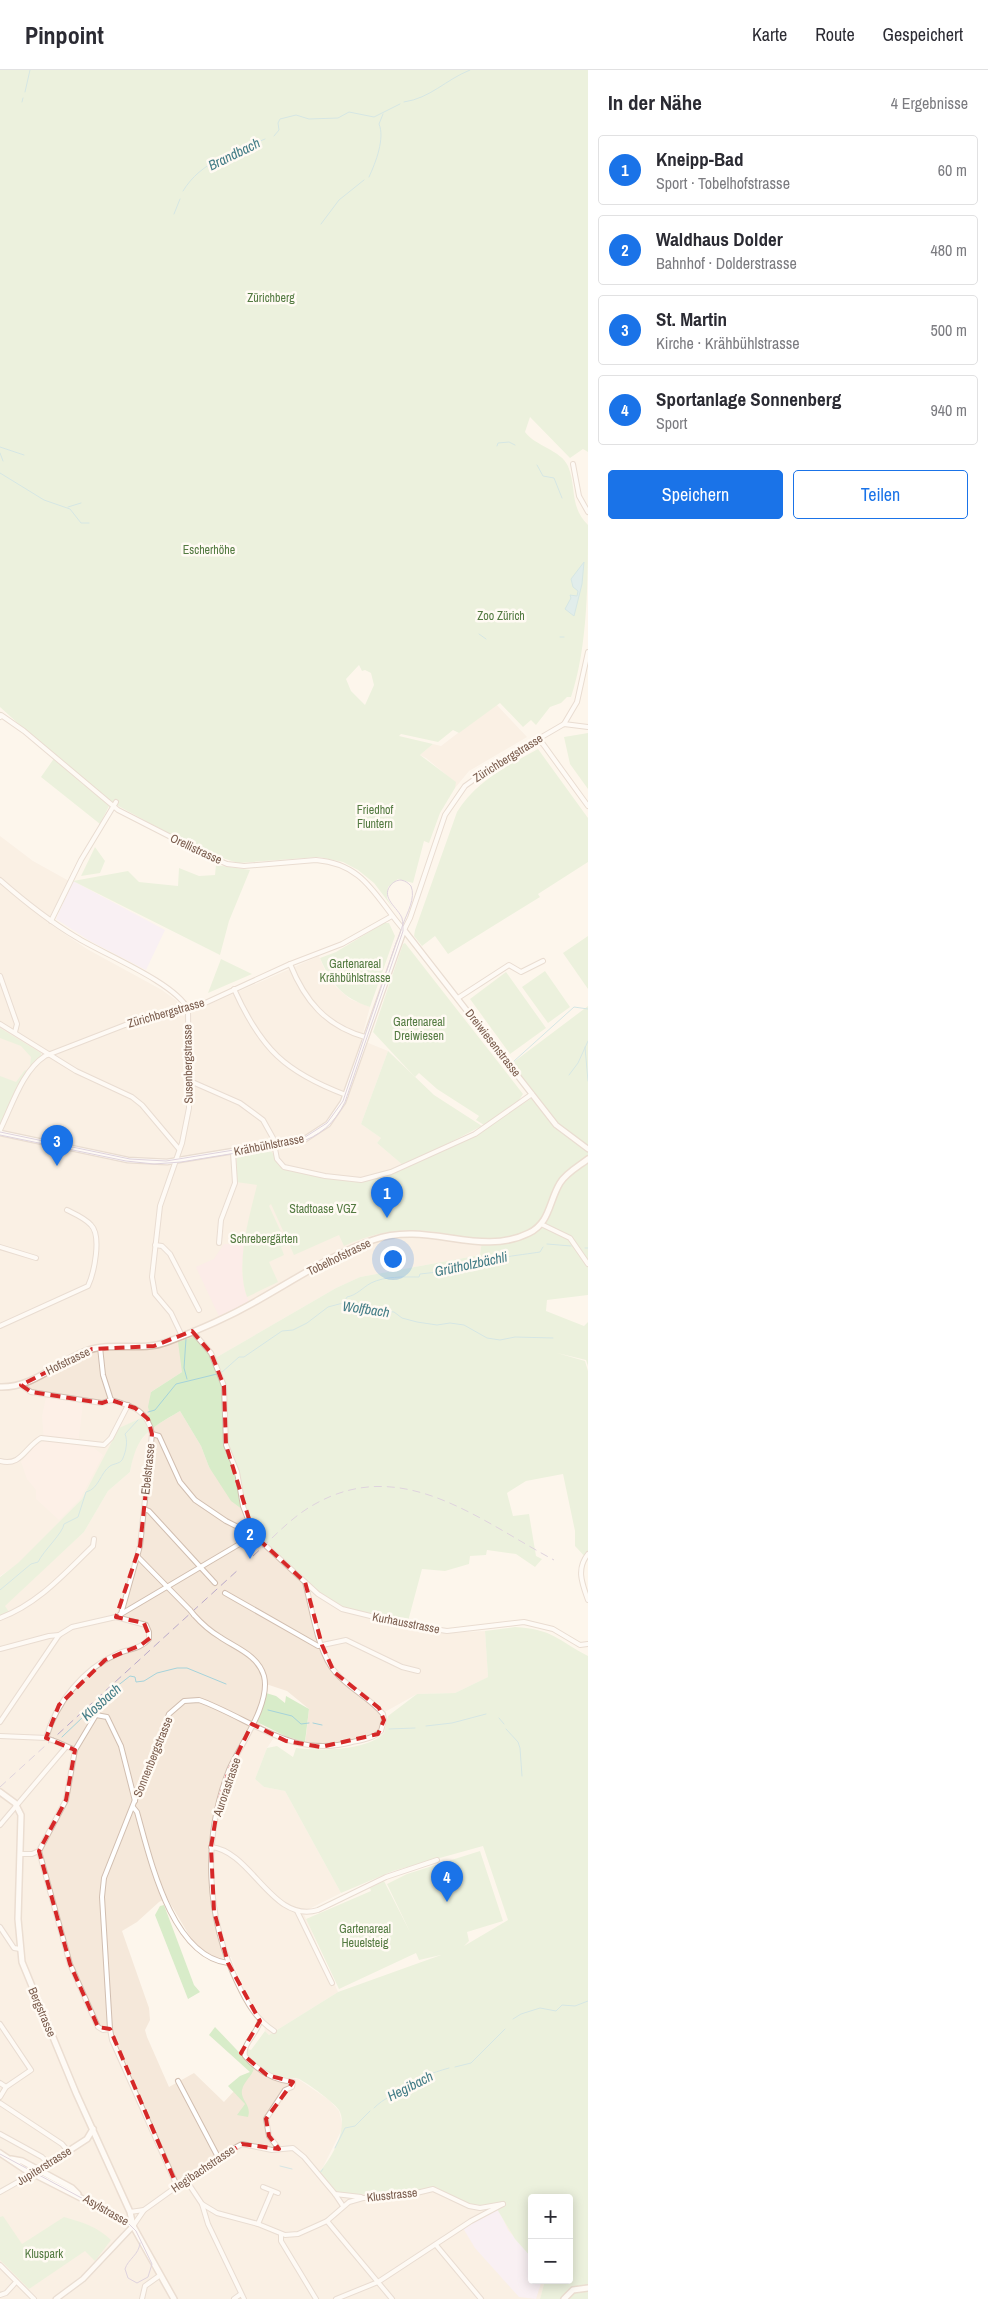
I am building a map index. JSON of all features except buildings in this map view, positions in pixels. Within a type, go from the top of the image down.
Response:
[{"type":"main road","points":[[542,1224],[562,1180],[588,1159]]},
{"type":"main road","name":"Tobelhofstrasse","points":[[182,1336],[259,1300],[330,1259],[374,1239],[396,1234],[418,1233],[480,1242],[496,1242],[527,1234],[542,1224]]},
{"type":"main road","name":"Hofstrasse","points":[[0,1387],[21,1385],[84,1352],[100,1347],[154,1346],[182,1336]]},
{"type":"main road","points":[[0,1792],[17,1805]]},
{"type":"main road","name":"Bergstrasse","points":[[17,1805],[21,1815],[18,1919],[20,1949],[34,1994],[130,2212],[133,2226],[159,2276],[174,2299]]},
{"type":"main road","name":"Jupiterstrasse","points":[[32,2174],[87,2139],[93,2129]]},
{"type":"main road","points":[[87,2139],[98,2143]]},
{"type":"main road","name":"Asylstrasse","points":[[0,2154],[11,2159],[32,2174],[69,2193],[78,2195],[133,2226]]},
{"type":"main road","name":"Asylstrasse","points":[[11,2159],[22,2161],[39,2170],[72,2188],[78,2195]]},
{"type":"main road","points":[[564,2299],[573,2290],[588,2288]]},
{"type":"street","points":[[573,464],[579,496],[588,512]]},
{"type":"street","points":[[588,652],[577,702],[564,724],[588,727]]},
{"type":"street","name":"Orellistrasse","points":[[0,717],[1,715],[24,731],[113,806],[206,855],[227,864],[252,866],[316,860],[342,865],[365,880],[404,930]]},
{"type":"street","name":"Zürichbergstrasse","points":[[404,930],[410,918],[445,815],[455,797],[465,786],[484,771],[564,724]]},
{"type":"street","points":[[538,741],[543,744],[586,800],[588,806]]},
{"type":"street","points":[[51,921],[80,860],[116,802]]},
{"type":"street","name":"Susenbergstrasse","points":[[0,880],[51,921],[147,976],[178,997],[188,1008],[190,1081],[188,1118],[176,1161],[163,1197],[155,1244],[152,1285],[155,1294],[171,1314],[182,1336]]},
{"type":"street","name":"Zürichbergstrasse","points":[[0,1132],[26,1078],[37,1062],[50,1054],[125,1025],[188,1008],[234,990],[290,964],[342,944],[392,916]]},
{"type":"street","name":"Dreiwiesenstrasse","points":[[404,930],[556,1125],[588,1149]]},
{"type":"street","name":"Krähbühlstrasse","points":[[0,1132],[135,1161],[176,1161],[301,1140],[319,1132],[337,1113],[346,1095],[404,930]]},
{"type":"street","points":[[458,998],[509,965],[522,972],[543,960]]},
{"type":"street","points":[[290,964],[304,994],[316,1010],[344,1030],[365,1037]]},
{"type":"street","points":[[0,976],[17,1026],[15,1032]]},
{"type":"street","points":[[234,990],[250,1023],[275,1054],[307,1078],[346,1095]]},
{"type":"street","points":[[0,1024],[76,1071],[132,1097],[142,1105],[179,1149]]},
{"type":"street","points":[[190,1081],[253,1111],[269,1128],[277,1159],[284,1167],[348,1180],[373,1178],[391,1172],[475,1134],[532,1094]]},
{"type":"street","points":[[219,1243],[221,1220],[235,1183],[233,1152]]},
{"type":"street","points":[[0,1326],[88,1286],[94,1268],[95,1232],[89,1223],[67,1210]]},
{"type":"street","points":[[542,1224],[568,1236],[588,1264]]},
{"type":"street","points":[[155,1244],[162,1246],[170,1254],[199,1310]]},
{"type":"street","points":[[0,1247],[36,1258]]},
{"type":"street","points":[[0,1722],[59,1635],[72,1627],[116,1617],[254,1536],[243,1506],[237,1472],[226,1445],[224,1386],[208,1348],[192,1331]]},
{"type":"street","points":[[100,1347],[103,1375],[111,1400]]},
{"type":"street","name":"Ebelstrasse","points":[[21,1385],[31,1392],[102,1403],[111,1400],[128,1405],[145,1415],[152,1434],[144,1509],[138,1557],[121,1614]]},
{"type":"street","points":[[0,1461],[6,1463],[17,1461],[32,1443],[41,1438],[104,1446],[111,1438],[128,1405]]},
{"type":"street","name":"Kurhausstrasse","points":[[152,1434],[159,1436],[180,1482],[195,1500],[247,1534],[254,1536],[318,1594],[342,1609],[435,1630],[460,1631],[524,1622],[554,1630],[580,1645],[588,1644]]},
{"type":"street","points":[[144,1509],[149,1511],[215,1583]]},
{"type":"street","points":[[247,1534],[247,1540]]},
{"type":"street","points":[[0,1618],[23,1610],[37,1600],[94,1546],[94,1540]]},
{"type":"street","points":[[588,1554],[582,1564],[580,1574],[588,1600]]},
{"type":"street","name":"Aurorastrasse","points":[[138,1557],[194,1615],[214,1633],[247,1653],[262,1671],[265,1682],[263,1700],[229,1771],[218,1805],[211,1847],[211,1877],[214,1911],[228,1963],[242,1992],[260,2021],[274,2031]]},
{"type":"street","name":"Sonnenbergstrasse","points":[[177,2186],[112,2040],[103,1887],[170,1714],[184,1701],[199,1700],[286,1741],[321,1747],[341,1745],[371,1737],[381,1731],[384,1720],[383,1714],[334,1672],[322,1646],[305,1582]]},
{"type":"street","points":[[225,1593],[314,1644],[322,1646],[346,1640],[402,1667],[418,1671]]},
{"type":"street","points":[[48,1739],[59,1705],[88,1674],[105,1660],[141,1646],[148,1639],[148,1628],[142,1623],[122,1621],[116,1617]]},
{"type":"street","points":[[0,1650],[59,1635]]},
{"type":"street","points":[[20,1854],[32,1854],[39,1851],[66,1800],[75,1750],[93,1718],[100,1714],[107,1717],[120,1746],[135,1802]]},
{"type":"street","points":[[0,1736],[48,1739],[75,1750]]},
{"type":"street","points":[[0,1825],[66,1747]]},
{"type":"street","points":[[133,1807],[137,1812],[159,1886],[188,1940],[207,1958],[228,1963]]},
{"type":"street","points":[[211,1847],[225,1850],[286,1907],[297,1911],[311,1912],[397,1872],[437,1860]]},
{"type":"street","points":[[39,1851],[70,1964],[98,2027],[103,2030],[110,2029]]},
{"type":"street","points":[[297,1911],[332,1983]]},
{"type":"street","points":[[0,1928],[14,1948],[20,1949]]},
{"type":"street","points":[[260,2021],[258,2029],[245,2048],[245,2056],[267,2075],[293,2082],[292,2087],[285,2090],[266,2119],[269,2136],[279,2149]]},
{"type":"street","points":[[0,2024],[30,2070],[6,2087],[0,2097]]},
{"type":"street","points":[[178,2081],[218,2157]]},
{"type":"street","points":[[0,2083],[6,2087]]},
{"type":"street","points":[[0,2103],[62,2144],[68,2151]]},
{"type":"street","points":[[0,2134],[42,2157],[49,2164]]},
{"type":"street","name":"Hegibachstrasse","points":[[56,2299],[83,2279],[133,2226],[144,2210],[218,2157],[242,2144],[272,2150],[288,2147],[296,2149],[343,2206]]},
{"type":"street","name":"Jupiterstrasse","points":[[0,2192],[32,2174]]},
{"type":"street","points":[[186,2180],[202,2204],[208,2224],[244,2299]]},
{"type":"street","points":[[263,2187],[278,2193]]},
{"type":"street","name":"Klusstrasse","points":[[281,2234],[298,2234],[326,2221],[343,2206],[363,2198],[400,2197],[433,2189],[469,2206],[480,2208],[503,2204],[471,2220],[436,2245]]},
{"type":"street","points":[[258,2224],[272,2191]]},
{"type":"street","points":[[335,2194],[363,2198]]},
{"type":"street","points":[[202,2204],[228,2217],[258,2224],[281,2234],[281,2242],[316,2299]]},
{"type":"street","name":"Hegibachstrasse","points":[[130,2212],[144,2210]]},
{"type":"street","points":[[326,2221],[392,2299]]},
{"type":"street","points":[[336,2299],[378,2282],[436,2245],[481,2299]]},
{"type":"street","points":[[0,2265],[34,2299]]},
{"type":"street","points":[[142,2299],[143,2290],[150,2281],[159,2276]]},
{"type":"street","points":[[0,2295],[6,2293],[16,2282]]},
{"type":"street","points":[[234,2299],[242,2294]]},
{"type":"highlighted area","points":[[192,1331],[211,1353],[224,1386],[226,1445],[254,1535],[305,1582],[322,1645],[334,1672],[379,1708],[384,1720],[378,1734],[321,1747],[286,1741],[252,1724],[229,1771],[218,1805],[211,1847],[214,1911],[228,1963],[260,2021],[241,2053],[267,2075],[293,2082],[266,2119],[269,2136],[279,2149],[242,2144],[177,2186],[110,2029],[98,2027],[70,1964],[39,1851],[66,1800],[75,1750],[46,1738],[59,1705],[105,1660],[141,1645],[150,1638],[144,1623],[116,1617],[140,1546],[152,1434],[148,1419],[135,1408],[111,1400],[102,1403],[31,1392],[21,1385],[92,1349],[154,1346]]},
{"type":"shaded area","points":[[496,704],[527,737],[469,771],[455,788],[455,782],[420,755],[433,744],[441,746]]},
{"type":"shaded area","points":[[0,836],[33,861],[69,881],[47,922],[87,949],[162,990],[177,1001],[183,1016],[319,956],[326,973],[336,987],[350,999],[370,1007],[361,1040],[388,1051],[361,1124],[381,1138],[377,1143],[404,1166],[361,1180],[325,1176],[344,1245],[376,1233],[405,1229],[420,1229],[482,1240],[480,1255],[360,1277],[336,1288],[217,1357],[182,1372],[151,1392],[150,1414],[120,1428],[82,1499],[18,1564],[0,1576]]},
{"type":"shaded area","points":[[73,881],[165,930],[146,970],[90,941],[56,919]]},
{"type":"shaded area","points":[[224,1244],[246,1244],[242,1269],[244,1288],[249,1302],[219,1316],[196,1267],[214,1259]]},
{"type":"shaded area","points":[[46,1397],[83,1403],[78,1445],[94,1448],[103,1455],[80,1499],[59,1520],[36,1499],[36,1490],[27,1479],[21,1462],[34,1447],[44,1441],[42,1416]]},
{"type":"shaded area","points":[[180,1411],[201,1446],[209,1467],[246,1512],[342,1609],[446,1633],[485,1631],[488,1677],[455,1693],[417,1694],[383,1713],[384,1720],[378,1734],[341,1745],[305,1745],[309,1709],[287,1691],[266,1684],[259,1723],[275,1736],[267,1748],[255,1779],[264,1787],[285,1791],[341,1893],[303,1912],[338,1992],[269,2035],[265,2031],[263,2019],[244,1990],[231,1957],[217,1958],[200,1948],[192,1940],[167,1898],[159,1902],[137,1922],[122,1931],[149,2008],[150,2020],[145,2030],[147,2037],[169,2087],[194,2073],[224,2102],[254,2069],[266,2076],[285,2081],[289,2078],[298,2079],[329,2100],[339,2111],[343,2127],[323,2167],[318,2173],[389,2196],[436,2187],[464,2203],[478,2206],[494,2203],[515,2239],[528,2270],[528,2284],[544,2284],[540,2299],[0,2299],[0,1616],[10,1612],[4,1606],[84,1532],[108,1491],[130,1472],[134,1449],[150,1429]]},
{"type":"shaded area","points":[[495,2210],[499,2210],[508,2230],[528,2252],[528,2284],[541,2284],[536,2299],[519,2297],[475,2248],[463,2228]]},
{"type":"green space","name":"Zürichberg","points":[[0,70],[588,70],[588,452],[583,449],[570,458],[530,417],[525,432],[529,437],[565,461],[571,474],[578,511],[588,525],[586,612],[577,677],[571,697],[567,697],[561,703],[550,707],[536,725],[531,720],[523,727],[500,703],[459,733],[453,730],[438,742],[401,734],[399,736],[433,744],[420,755],[456,782],[455,788],[440,813],[429,843],[424,841],[413,883],[398,879],[388,887],[387,898],[393,908],[374,883],[358,870],[343,862],[319,857],[238,863],[201,851],[111,802],[100,824],[41,777],[55,757],[0,707]],"holes":[[[359,665],[362,671],[365,670],[371,673],[374,685],[365,705],[351,691],[346,679]]]},
{"type":"green space","points":[[588,733],[588,789],[570,764],[564,737]]},
{"type":"green space","points":[[538,749],[588,818],[588,862],[538,894],[540,897],[448,954],[435,936],[422,946],[414,936],[415,930],[457,812],[473,791],[493,775]]},
{"type":"green space","points":[[95,847],[105,861],[100,873],[81,876]]},
{"type":"green space","points":[[216,865],[250,870],[229,921],[220,955],[73,881],[128,871],[139,882],[178,886],[179,868],[199,876],[215,875]]},
{"type":"green space","name":"Gartenareal Krähbühlstrasse","points":[[384,923],[389,923],[395,936],[370,1007],[352,999],[339,989],[320,958],[336,952]]},
{"type":"green space","points":[[588,936],[588,989],[563,953]]},
{"type":"green space","name":"Gartenareal Dreiwiesen","points":[[405,943],[523,1094],[519,1100],[484,1125],[476,1120],[479,1116],[437,1089],[419,1073],[415,1077],[373,1032],[403,944]]},
{"type":"green space","points":[[221,959],[252,974],[208,993]]},
{"type":"green space","points":[[545,971],[570,1007],[548,1023],[522,987]]},
{"type":"green space","points":[[506,972],[546,1028],[510,1054],[470,999]]},
{"type":"green space","points":[[588,1006],[588,1295],[547,1300],[546,1311],[584,1326],[588,1322],[588,1366],[586,1360],[557,1353],[585,1361],[588,1371],[588,1560],[575,1546],[575,1531],[563,1474],[526,1481],[507,1493],[513,1516],[529,1514],[536,1556],[542,1559],[535,1567],[516,1554],[487,1550],[486,1555],[470,1556],[469,1564],[445,1571],[422,1569],[407,1625],[358,1614],[333,1604],[305,1582],[255,1535],[246,1512],[231,1501],[209,1467],[201,1446],[180,1411],[146,1434],[136,1449],[130,1472],[108,1491],[84,1532],[5,1606],[10,1613],[0,1616],[0,1577],[18,1563],[82,1499],[119,1428],[150,1414],[148,1407],[151,1392],[182,1372],[178,1342],[199,1335],[217,1357],[336,1288],[360,1277],[480,1255],[482,1240],[445,1233],[412,1230],[396,1231],[363,1238],[344,1246],[339,1235],[294,1255],[271,1204],[269,1206],[287,1245],[281,1247],[284,1255],[269,1262],[278,1282],[247,1297],[242,1270],[244,1241],[257,1185],[236,1182],[237,1156],[271,1151],[283,1168],[348,1181],[361,1182],[387,1176],[475,1135],[535,1096],[511,1064]]},
{"type":"green space","points":[[0,1028],[41,1053],[41,1057],[30,1066],[31,1057],[21,1046],[0,1038]]},
{"type":"green space","points":[[388,1051],[434,1095],[482,1126],[404,1166],[377,1143],[381,1138],[361,1124]]},
{"type":"green space","points":[[25,1070],[28,1072],[0,1124],[0,1076],[16,1082]]},
{"type":"green space","name":"Gartenareal Heuelsteig","points":[[515,1627],[538,1630],[554,1636],[588,1656],[588,2299],[540,2299],[544,2284],[573,2284],[573,2194],[528,2194],[528,2254],[515,2239],[494,2204],[477,2205],[463,2202],[436,2187],[389,2196],[338,2193],[318,2173],[333,2152],[340,2134],[342,2117],[339,2110],[303,2081],[293,2078],[285,2081],[274,2076],[254,2064],[247,2054],[247,2048],[251,2050],[265,2031],[269,2035],[338,1992],[441,1955],[419,1960],[416,1953],[339,1989],[306,1919],[371,1891],[370,1888],[384,1881],[410,1932],[387,1884],[407,1874],[480,1851],[503,1921],[467,1932],[469,1941],[464,1946],[508,1920],[483,1846],[393,1871],[341,1893],[285,1791],[264,1787],[255,1779],[267,1748],[277,1746],[293,1757],[296,1748],[329,1749],[366,1743],[384,1733],[388,1716],[417,1694],[455,1693],[488,1677],[485,1631]]},
{"type":"green space","points":[[266,1693],[276,1696],[285,1703],[286,1696],[309,1709],[305,1742],[285,1736],[259,1723],[257,1720]]},
{"type":"green space","points":[[164,1905],[194,1985],[200,1992],[188,1999],[155,1915],[160,1906]]},
{"type":"green space","points":[[215,2027],[254,2068],[242,2090],[249,2113],[248,2117],[237,2115],[245,2104],[228,2086],[240,2076],[250,2072],[209,2035]]},
{"type":"green space","name":"Kluspark","points":[[3,2216],[22,2244],[64,2217],[95,2228],[111,2240],[95,2261],[85,2251],[29,2289],[0,2260],[0,2217]]},
{"type":"water","points":[[584,562],[582,584],[574,616],[565,609],[571,598],[570,595],[577,596],[578,591],[573,587],[571,579]]},
{"type":"waterway","points":[[25,92],[30,70]]},
{"type":"waterway","name":"Brandbach","points":[[404,102],[422,97],[470,70]]},
{"type":"waterway","points":[[22,102],[23,98]]},
{"type":"waterway","name":"Brandbach","points":[[274,136],[279,130],[278,123],[280,119],[296,115],[309,119],[338,118],[349,112],[374,117],[400,104]]},
{"type":"waterway","points":[[369,177],[379,150],[381,136],[379,124],[383,114]]},
{"type":"waterway","name":"Brandbach","points":[[183,191],[190,181],[209,165],[231,153],[265,139]]},
{"type":"waterway","points":[[321,224],[339,200],[364,180]]},
{"type":"waterway","name":"Brandbach","points":[[174,214],[180,199]]},
{"type":"waterway","points":[[497,446],[498,443],[509,442],[515,445]]},
{"type":"waterway","points":[[0,447],[24,455]]},
{"type":"waterway","points":[[0,453],[3,461]]},
{"type":"waterway","points":[[537,465],[543,476],[554,478],[562,498]]},
{"type":"waterway","points":[[0,473],[44,500],[70,509],[81,523],[89,523]]},
{"type":"waterway","points":[[68,507],[81,503]]},
{"type":"waterway","points":[[479,634],[486,639]]},
{"type":"waterway","points":[[513,1062],[574,1007],[588,1009]]},
{"type":"waterway","points":[[569,1075],[578,1063],[588,1041]]},
{"type":"waterway","points":[[585,1047],[588,1081]]},
{"type":"waterway","name":"Grütholzbächli","points":[[547,1244],[571,1246]]},
{"type":"waterway","name":"Grütholzbächli","points":[[344,1302],[347,1297],[382,1279],[419,1277],[420,1274],[464,1269],[489,1260],[540,1252],[543,1247]]},
{"type":"waterway","name":"Wolfbach","points":[[221,1373],[239,1357],[244,1357],[282,1331],[293,1330],[307,1323],[328,1307],[343,1303],[364,1309],[394,1312],[402,1318],[417,1322],[437,1325],[450,1323],[464,1325],[487,1338],[500,1340],[515,1337],[553,1338]]},
{"type":"waterway","points":[[186,1339],[184,1368],[187,1379]]},
{"type":"waterway","name":"Wolfbach","points":[[148,1412],[155,1410],[176,1384],[217,1374]]},
{"type":"waterway","name":"Wolfbach","points":[[0,1590],[31,1564],[38,1562],[64,1524],[78,1517],[86,1492],[94,1488],[110,1466],[122,1460],[126,1446],[125,1434],[138,1420]]},
{"type":"waterway","name":"Klosbach","points":[[62,1737],[107,1694],[130,1676],[135,1677],[136,1682],[144,1681],[157,1673],[177,1668],[187,1668],[226,1684]]},
{"type":"waterway","name":"Klosbach","points":[[268,1710],[292,1716],[301,1724],[309,1723]]},
{"type":"waterway","name":"Klosbach","points":[[426,1726],[452,1723],[486,1714]]},
{"type":"waterway","name":"Klosbach","points":[[499,1718],[504,1724]]},
{"type":"waterway","name":"Klosbach","points":[[313,1723],[322,1725]]},
{"type":"waterway","name":"Klosbach","points":[[389,1729],[415,1728]]},
{"type":"waterway","name":"Klosbach","points":[[506,1729],[518,1742],[522,1776]]},
{"type":"waterway","name":"Hegibach","points":[[513,2019],[521,2014],[540,2008],[556,2011],[562,2005],[575,2006],[588,2001]]},
{"type":"waterway","name":"Hegibach","points":[[455,2067],[471,2063],[505,2029]]},
{"type":"waterway","name":"Hegibach","points":[[374,2108],[385,2099],[419,2079],[449,2068]]},
{"type":"waterway","name":"Hegibach","points":[[335,2148],[345,2128],[355,2126],[370,2111]]},
{"type":"waterway","name":"Hegibach","points":[[280,2166],[292,2169]]},
{"type":"waterway","name":"Hegibach","points":[[320,2173],[323,2169]]},
{"type":"tram line","points":[[0,1132],[130,1159],[166,1161],[302,1139],[327,1123],[343,1101],[396,943],[401,931],[402,926],[403,924],[410,905],[411,886],[404,881],[398,880],[388,890],[389,899],[402,918],[403,921],[403,923],[403,924],[403,931],[345,1102],[331,1123],[319,1133],[297,1143],[181,1162],[154,1164],[126,1161],[0,1135]]},
{"type":"tram line","points":[[0,2154],[128,2223],[136,2231],[152,2264],[148,2277],[137,2283],[128,2278],[125,2269],[128,2262],[138,2251],[140,2243]]},
{"type":"railway","points":[[253,1556],[290,1521],[306,1509],[347,1491],[378,1486],[409,1490],[439,1499],[497,1527],[554,1560]]},
{"type":"railway","points":[[0,1787],[239,1569]]},
{"type":"place","name":"St. Martin","points":[[57,1166]]},
{"type":"place","name":"Kneipp-Bad","points":[[387,1218]]},
{"type":"place","name":"Waldhaus Dolder","points":[[250,1559]]},
{"type":"place","name":"Sportanlage Sonnenberg","points":[[447,1902]]},
{"type":"park label","name":"Escherhöhe","points":[[209,550]]},
{"type":"park label","name":"Zoo Zürich","points":[[501,616]]},
{"type":"park label","name":"Friedhof Fluntern","points":[[375,817]]},
{"type":"park label","name":"Stadtoase VGZ","points":[[323,1209]]},
{"type":"park label","name":"Schrebergärten","points":[[264,1239]]}]
